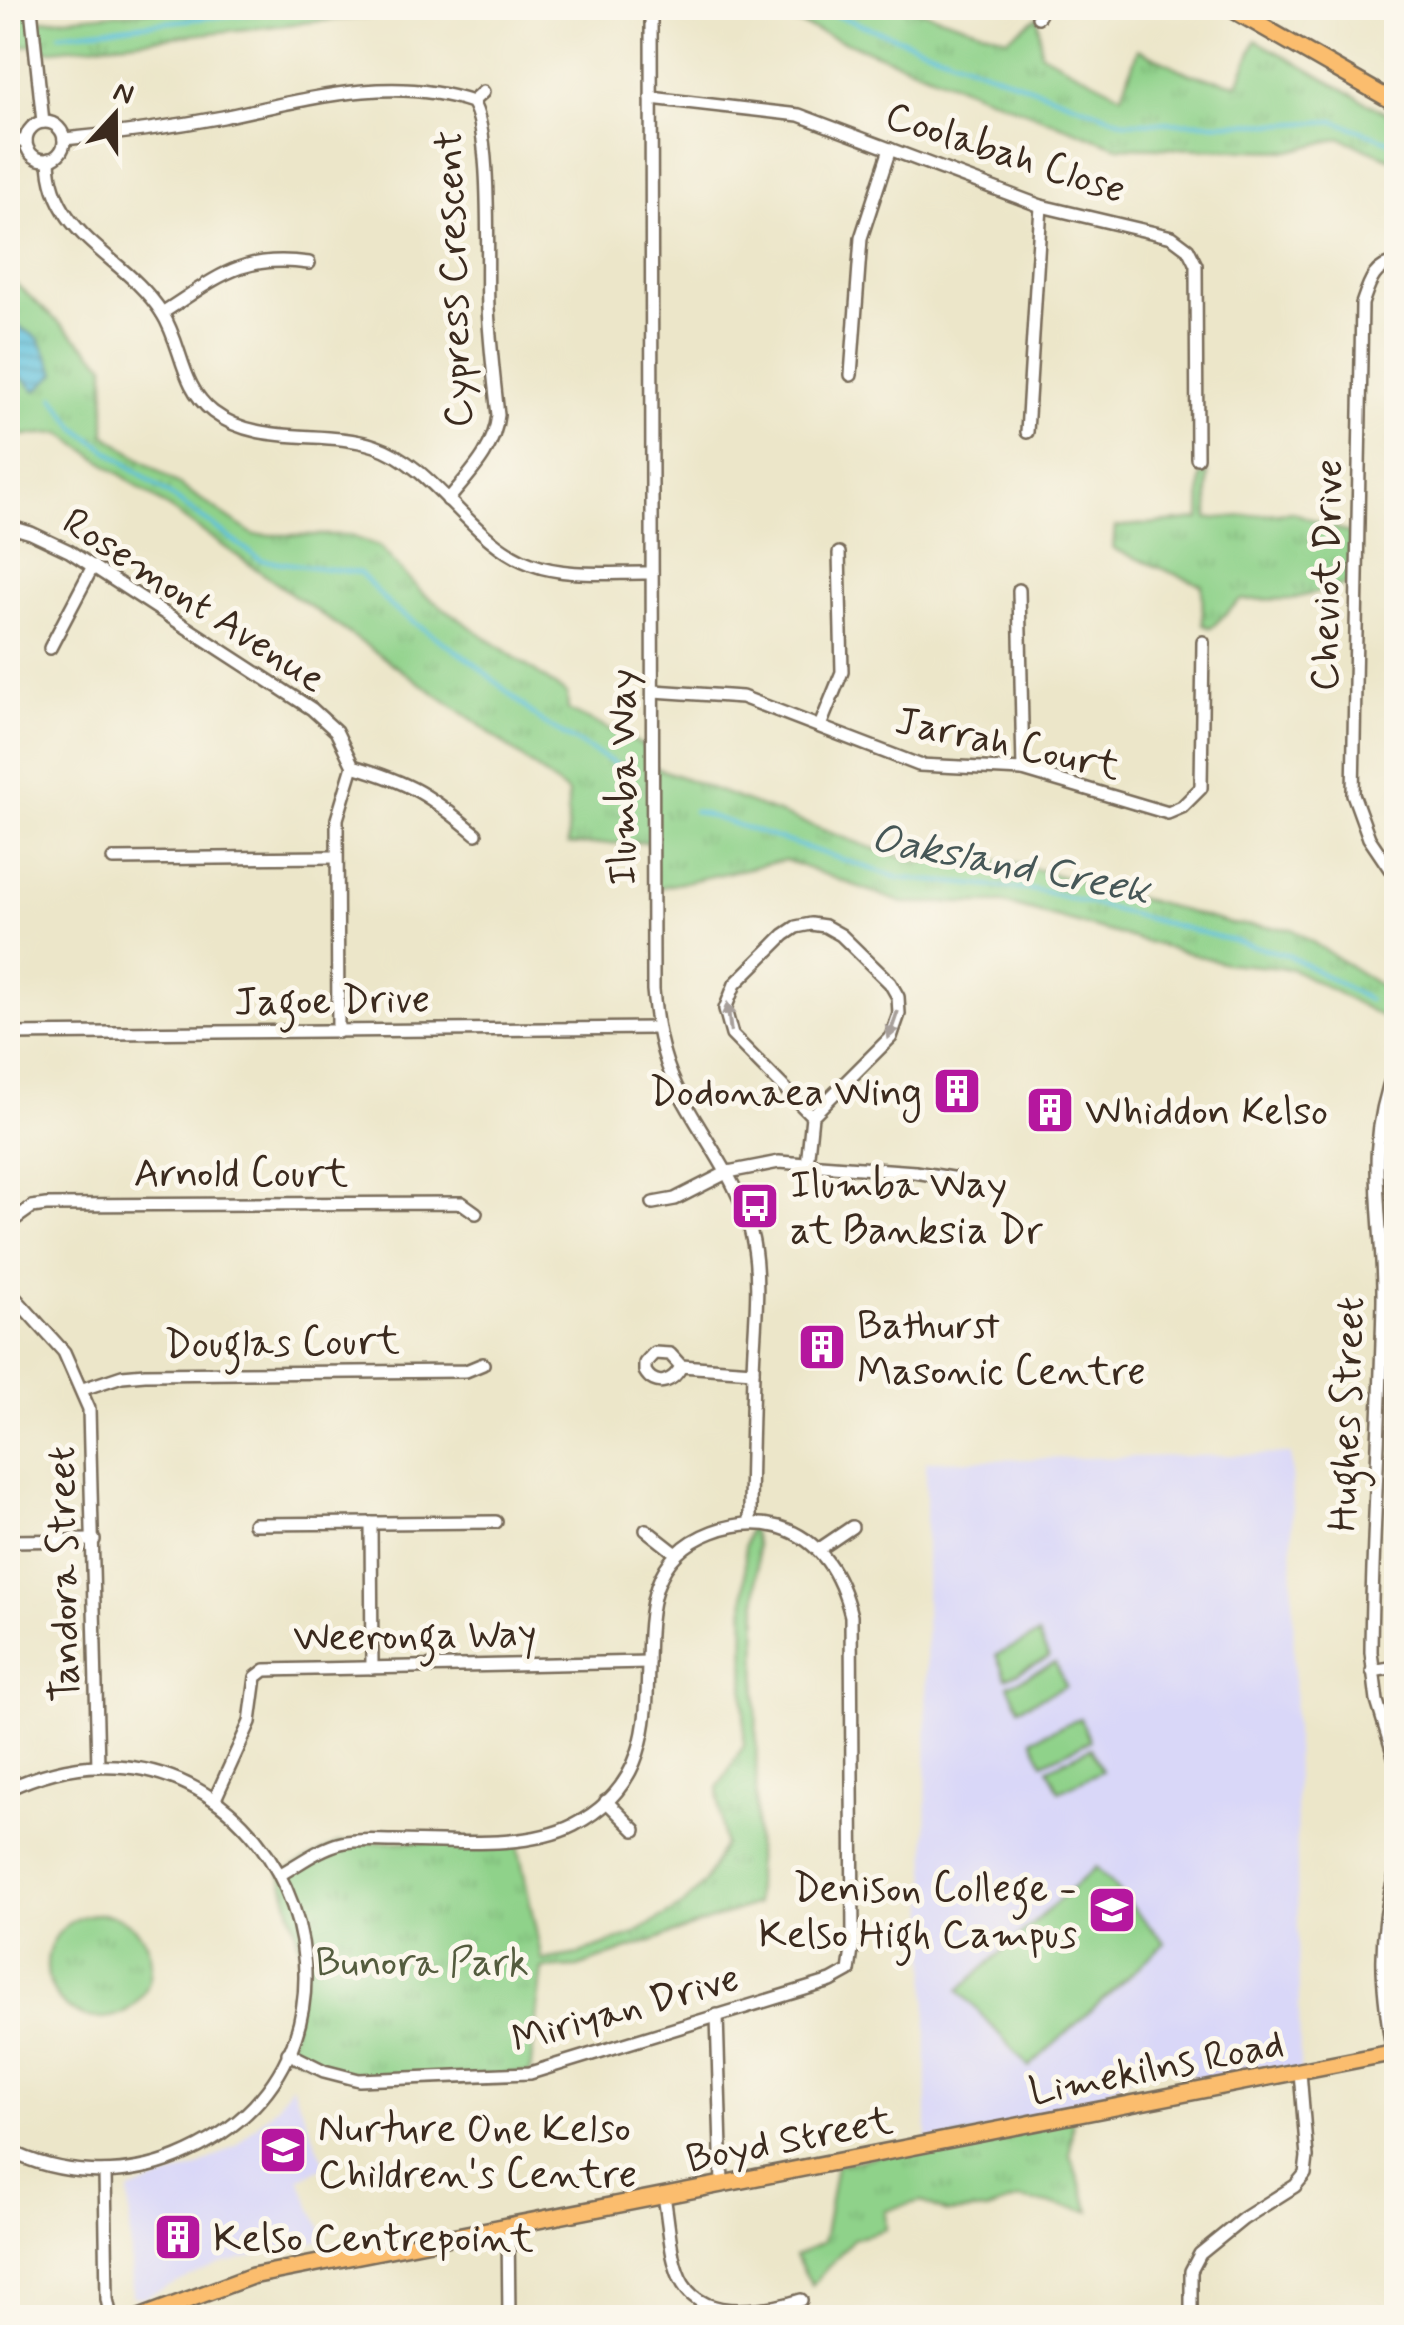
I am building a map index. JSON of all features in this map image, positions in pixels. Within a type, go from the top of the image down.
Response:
[{"type":"main road","points":[[1230,8],[1396,103]]},
{"type":"main road","name":"Limekilns Road","points":[[927,2144],[1395,2052]]},
{"type":"main road","name":"Boyd Street","points":[[139,2318],[164,2313],[252,2276],[927,2144]]},
{"type":"street","points":[[31,8],[43,122]]},
{"type":"street","name":"Ilumba Way","points":[[650,8],[653,990],[657,1028],[676,1084],[728,1172],[754,1244],[750,1523]]},
{"type":"street","name":"Cypress Crescent","points":[[64,139],[134,133],[270,104],[356,92],[442,93],[472,102],[480,120],[484,163],[488,310],[498,415],[496,432],[486,453],[448,500]]},
{"type":"street","name":"Cypress Crescent","points":[[472,102],[483,92]]},
{"type":"street","name":"Coolabah Close","points":[[651,98],[799,115],[1042,206],[1172,237],[1188,249],[1196,265],[1197,458]]},
{"type":"street","points":[[43,122],[57,126],[64,139],[60,152],[49,159],[33,156],[26,141],[31,128],[43,122]]},
{"type":"street","points":[[8,142],[26,141]]},
{"type":"street","points":[[851,375],[861,238],[890,149]]},
{"type":"street","points":[[49,159],[52,192],[63,213],[162,313],[185,376],[215,414],[244,428],[356,442],[382,449],[407,464],[506,550],[531,564],[552,570],[652,573]]},
{"type":"street","points":[[1027,432],[1042,206]]},
{"type":"street","points":[[1372,252],[1381,268],[1396,263]]},
{"type":"street","points":[[162,313],[237,267],[272,258],[309,263]]},
{"type":"street","name":"Cheviot Drive","points":[[1381,268],[1370,281],[1362,304],[1353,794],[1369,838],[1396,878]]},
{"type":"street","name":"Rosemont Avenue","points":[[8,526],[51,541],[93,566],[312,709],[336,732],[353,766]]},
{"type":"street","points":[[820,726],[842,672],[839,552]]},
{"type":"street","points":[[50,648],[93,566]]},
{"type":"street","points":[[1019,590],[1024,770]]},
{"type":"street","name":"Jarrah Court","points":[[654,691],[742,697],[919,765],[1024,770],[1168,813],[1182,807],[1201,788],[1202,642]]},
{"type":"street","points":[[338,1032],[337,818],[353,766],[403,781],[476,834]]},
{"type":"street","points":[[113,859],[336,857]]},
{"type":"street","points":[[807,1165],[812,1116],[891,1038],[899,1014],[898,997],[890,983],[841,935],[810,924],[784,934],[735,984],[725,1009],[732,1035],[812,1116]]},
{"type":"street","name":"Jagoe Drive","points":[[8,1034],[657,1028]]},
{"type":"street","name":"Hughes Street","points":[[1396,1065],[1382,1112],[1375,1162],[1383,1294],[1372,1670],[1396,1764]]},
{"type":"street","points":[[653,1203],[676,1199],[728,1172],[779,1162],[958,1179]]},
{"type":"street","name":"Arnold Court","points":[[8,1224],[32,1207],[46,1205],[462,1203],[476,1214]]},
{"type":"street","name":"Tandora Street","points":[[9,1293],[56,1341],[82,1388],[91,1423],[98,1766]]},
{"type":"street","name":"Douglas Court","points":[[82,1388],[144,1374],[466,1371],[483,1364]]},
{"type":"street","points":[[681,1366],[753,1370]]},
{"type":"street","points":[[254,1524],[496,1522]]},
{"type":"street","points":[[371,1523],[372,1668]]},
{"type":"street","points":[[280,1874],[349,1841],[535,1838],[576,1824],[606,1800],[625,1778],[640,1750],[648,1717],[650,1608],[674,1552],[704,1535],[750,1523],[781,1528],[818,1550],[852,1527]]},
{"type":"street","points":[[646,1530],[674,1552]]},
{"type":"street","points":[[8,1541],[94,1540]]},
{"type":"street","name":"Miriyan Drive","points":[[288,2053],[324,2072],[359,2080],[530,2073],[831,1981],[852,1967],[851,1616],[835,1571],[818,1550]]},
{"type":"street","name":"Weeronga Way","points":[[215,1799],[247,1731],[254,1682],[260,1673],[272,1668],[648,1662]]},
{"type":"street","points":[[1372,1670],[1396,1667]]},
{"type":"street","points":[[8,1788],[55,1770],[98,1766],[149,1772],[215,1799],[251,1830],[280,1874],[296,1908],[305,1966],[304,1994],[288,2053],[258,2100],[214,2138],[164,2162],[105,2172],[65,2169],[8,2150]]},
{"type":"street","points":[[606,1800],[635,1830]]},
{"type":"street","points":[[1395,2052],[1380,1968],[1382,1931],[1396,1871]]},
{"type":"street","points":[[717,2016],[722,2184]]},
{"type":"street","points":[[1192,2312],[1191,2270],[1200,2254],[1243,2219],[1295,2186],[1305,2174],[1308,2158],[1300,2072]]},
{"type":"street","points":[[105,2172],[107,2300],[111,2318]]},
{"type":"street","points":[[664,2196],[678,2273],[690,2296],[701,2305],[751,2310],[800,2300]]},
{"type":"street","points":[[508,2226],[509,2318]]},
{"type":"shaded area","name":"Denison College - Kelso High Campus","points":[[1291,1454],[1300,2072],[1199,2091],[1188,2063],[1179,2056],[1166,2054],[1073,2113],[927,2144],[926,1461]]},
{"type":"shaded area","points":[[291,2084],[326,2166],[299,2179],[326,2239],[220,2264],[144,2297],[132,2296],[129,2191],[198,2167],[235,2146],[277,2106]]},
{"type":"green space","points":[[178,8],[493,8],[338,19],[36,52],[35,45],[8,46],[8,17],[32,15],[33,21]]},
{"type":"green space","points":[[727,8],[911,8],[1007,38],[1038,17],[1041,53],[1122,95],[1138,49],[1190,74],[1238,84],[1256,40],[1396,119],[1396,161],[1341,138],[1290,151],[1118,147],[799,24]]},
{"type":"green space","points":[[8,277],[105,364],[105,435],[254,535],[347,535],[379,546],[422,593],[567,694],[568,710],[653,750],[654,767],[869,847],[920,862],[1007,861],[1231,924],[1292,929],[1396,996],[1396,1024],[1292,969],[1225,963],[1004,903],[903,903],[785,860],[653,889],[652,842],[568,845],[568,793],[473,720],[61,433],[8,436]]},
{"type":"green space","points":[[1208,473],[1208,519],[1292,512],[1351,534],[1349,584],[1292,599],[1240,600],[1211,628],[1203,625],[1202,585],[1113,549],[1115,527],[1200,519],[1201,475]]},
{"type":"green space","name":"Bunora Park","points":[[750,1523],[757,1546],[756,1904],[578,1967],[542,1969],[530,2073],[359,2080],[288,2053],[305,1966],[281,1874],[339,1843],[517,1840],[542,1960],[579,1954],[632,1935],[683,1905],[704,1883],[724,1845],[718,1788],[744,1745],[745,1546]]},
{"type":"green space","points":[[1038,1635],[1049,1658],[1006,1678],[996,1655]]},
{"type":"green space","points":[[1055,1663],[1066,1686],[1019,1708],[1008,1685]]},
{"type":"green space","points":[[1080,1718],[1090,1741],[1043,1763],[1032,1739]]},
{"type":"green space","points":[[1091,1748],[1102,1771],[1059,1791],[1048,1768]]},
{"type":"green space","points":[[1096,1867],[1165,1943],[1029,2067],[959,1990]]},
{"type":"green space","points":[[99,1914],[119,1918],[142,1937],[151,1966],[147,1986],[128,2009],[99,2018],[79,2014],[56,1995],[47,1966],[51,1946],[70,1923]]},
{"type":"green space","points":[[1073,2113],[1070,2155],[1090,2211],[1019,2199],[987,2210],[947,2213],[921,2201],[885,2210],[886,2229],[853,2239],[812,2285],[795,2256],[823,2242],[836,2165]]},
{"type":"water","points":[[8,320],[38,338],[56,373],[36,391],[20,376],[8,377]]},
{"type":"waterway","points":[[60,34],[293,8]]},
{"type":"waterway","points":[[816,8],[1125,122],[1335,121],[1396,144]]},
{"type":"waterway","name":"Oaksland Creek","points":[[54,397],[76,428],[261,560],[360,573],[390,606],[474,663],[543,723],[619,766]]},
{"type":"waterway","name":"Oaksland Creek","points":[[694,811],[899,878],[1042,891],[1288,955],[1369,1000]]},
{"type":"place","name":"Dodonaea Wing","points":[[957,1091]]},
{"type":"place","name":"Whiddon Kelso","points":[[1050,1110]]},
{"type":"place","name":"Ilumba Way at Banksia Dr","points":[[755,1206]]},
{"type":"place","name":"Bathurst Masonic Centre","points":[[822,1347]]},
{"type":"place","name":"Denison College - Kelso High Campus","points":[[1112,1910]]},
{"type":"place","name":"Nurture One Kelso Children's Centre","points":[[283,2150]]},
{"type":"place","name":"Kelso Centrepoint","points":[[178,2237]]}]
